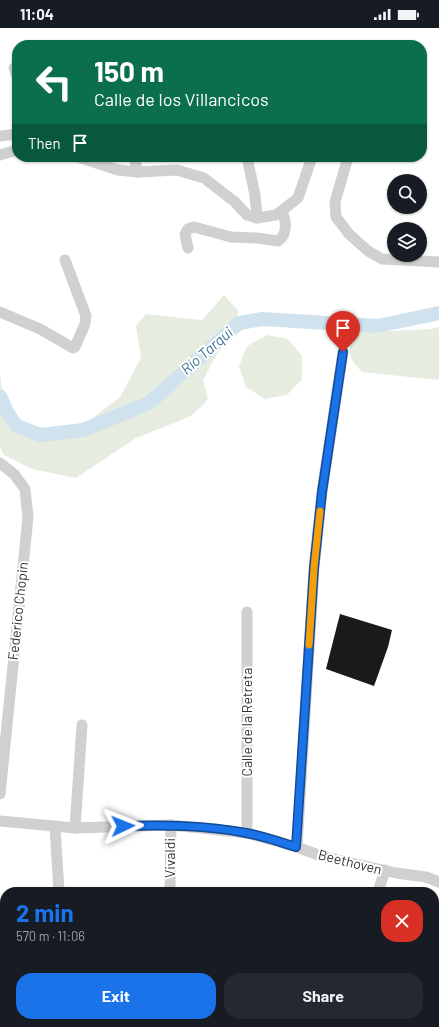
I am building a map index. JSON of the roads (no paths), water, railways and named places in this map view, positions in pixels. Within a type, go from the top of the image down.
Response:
[{"type":"street","points":[[0,136],[12,135]]},
{"type":"street","points":[[0,155],[12,151]]},
{"type":"street","points":[[93,162],[118,170],[138,172],[177,170],[204,178],[235,202],[247,215],[257,218],[276,215],[298,198],[310,162]]},
{"type":"street","points":[[135,162],[138,172]]},
{"type":"street","points":[[248,162],[255,195],[257,218]]},
{"type":"street","points":[[347,162],[335,202],[336,217],[349,234],[368,251],[382,259],[439,262]]},
{"type":"street","points":[[188,248],[185,234],[188,229],[194,227],[231,237],[257,238],[278,241],[282,238],[285,230],[285,219],[282,211]]},
{"type":"street","points":[[0,312],[40,329],[73,348],[75,347],[85,324],[86,316],[65,260]]},
{"type":"street","points":[[296,847],[315,560],[322,492],[343,352]]},
{"type":"street","name":"Federico Chopin","points":[[0,462],[14,474],[25,489],[28,517],[0,794]]},
{"type":"street","name":"Calle de la Retreta","points":[[247,612],[247,833]]},
{"type":"street","points":[[75,828],[82,725]]},
{"type":"street","name":"Beethoven","points":[[0,821],[75,828],[171,825],[247,833],[321,856],[426,877],[439,882]]},
{"type":"street","name":"Vivaldi","points":[[170,887],[171,825]]},
{"type":"street","points":[[55,827],[59,887]]},
{"type":"street","points":[[380,887],[385,870]]},
{"type":"waterway","name":"Río Tarqui","points":[[0,396],[8,414],[17,426],[41,435],[83,430],[149,403],[239,323],[262,319],[377,326],[439,313]]}]
